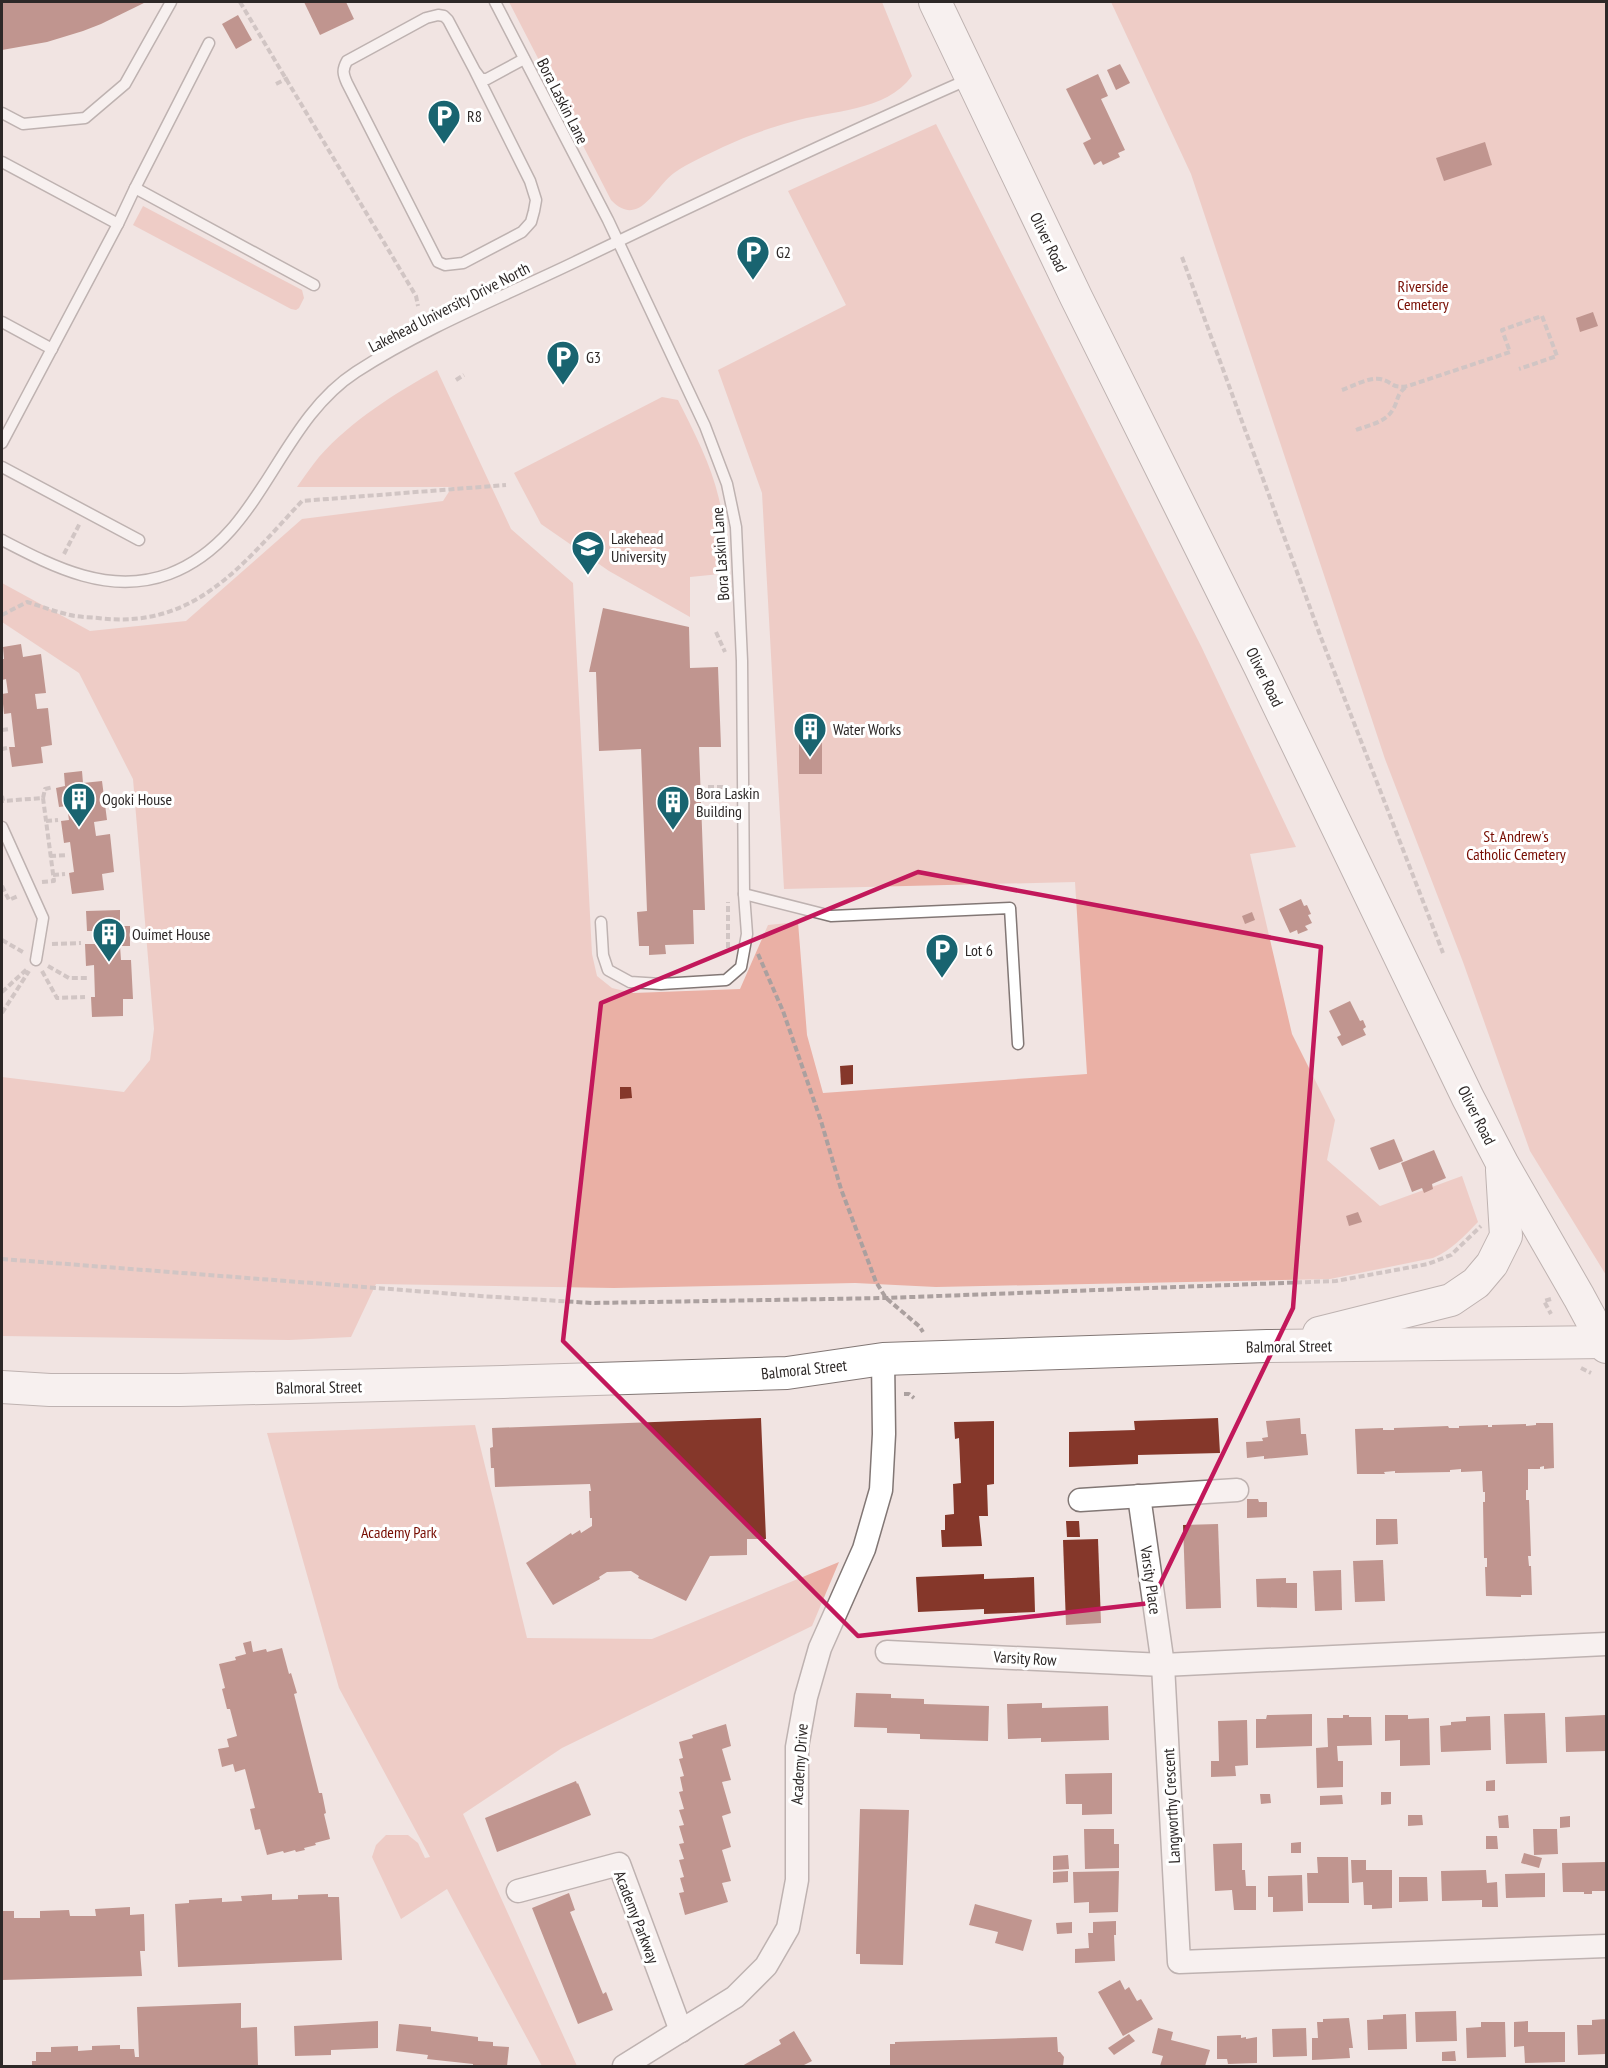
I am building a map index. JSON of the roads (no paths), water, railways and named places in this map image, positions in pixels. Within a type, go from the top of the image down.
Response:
[{"type":"main road","name":"Oliver Road","points":[[935,2],[1076,297],[1260,667],[1468,1098],[1502,1163],[1606,1344]]},
{"type":"main road","points":[[1267,1346],[1451,1300],[1476,1283],[1492,1264],[1506,1236],[1502,1163]]},
{"type":"main road","name":"Balmoral Street","points":[[2,1387],[50,1390],[180,1390],[688,1377],[787,1373],[883,1359],[1267,1346],[1606,1344]]},
{"type":"street","name":"Academy Drive","points":[[624,2067],[735,1997],[766,1966],[788,1928],[797,1880],[797,1747],[806,1697],[820,1648],[864,1549],[881,1490],[884,1434],[883,1359]]},
{"type":"street","points":[[1080,1500],[1238,1490]]},
{"type":"street","name":"Varsity Place","points":[[1139,1496],[1163,1665]]},
{"type":"street","points":[[1163,1665],[1606,1644]]},
{"type":"street","name":"Varsity Row","points":[[887,1652],[1163,1665]]},
{"type":"street","name":"Langworthy Crescent","points":[[1163,1665],[1179,1962],[1606,1946]]},
{"type":"street","name":"Academy Parkway","points":[[518,1892],[619,1864],[681,2031]]},
{"type":"lane","points":[[2,113],[23,124],[86,118],[125,84],[171,2]]},
{"type":"lane","name":"Bora Laskin Lane","points":[[495,2],[618,241],[705,426],[727,484],[736,527],[742,661],[744,894],[747,934],[741,967],[726,980],[661,984],[630,982],[609,970],[603,955],[602,922]]},
{"type":"lane","points":[[474,71],[530,181],[536,200],[531,222],[522,232],[463,263],[445,265],[438,262],[347,83],[343,67],[347,61],[426,18],[438,15],[448,20],[474,71],[481,79],[524,59]]},
{"type":"lane","points":[[2,443],[118,224],[209,43]]},
{"type":"lane","name":"Lakehead University Drive North","points":[[2,540],[57,567],[99,580],[134,581],[166,575],[196,562],[233,530],[301,426],[337,387],[353,374],[421,335],[618,241],[971,79]]},
{"type":"lane","points":[[2,162],[118,224]]},
{"type":"lane","points":[[135,188],[314,285]]},
{"type":"lane","points":[[2,322],[52,349]]},
{"type":"lane","points":[[2,467],[139,540]]},
{"type":"lane","points":[[2,827],[43,918],[36,960]]},
{"type":"lane","points":[[744,894],[831,916],[1010,908],[1018,1044]]},
{"type":"place","name":"R8","points":[[444,145]]},
{"type":"place","name":"G2","points":[[753,281]]},
{"type":"place","name":"G3","points":[[563,386]]},
{"type":"place","name":"Lakehead University","points":[[588,576]]},
{"type":"place","name":"Water Works","points":[[810,758]]},
{"type":"place","name":"Ogoki House","points":[[79,828]]},
{"type":"place","name":"Bora Laskin Building","points":[[673,831]]},
{"type":"place","name":"Ouimet House","points":[[109,963]]},
{"type":"place","name":"Lot 6","points":[[942,979]]},
{"type":"park label","name":"Riverside Cemetery","points":[[1423,295]]},
{"type":"park label","name":"St. Andrew's Catholic Cemetery","points":[[1516,845]]},
{"type":"park label","name":"Academy Park","points":[[399,1532]]}]
